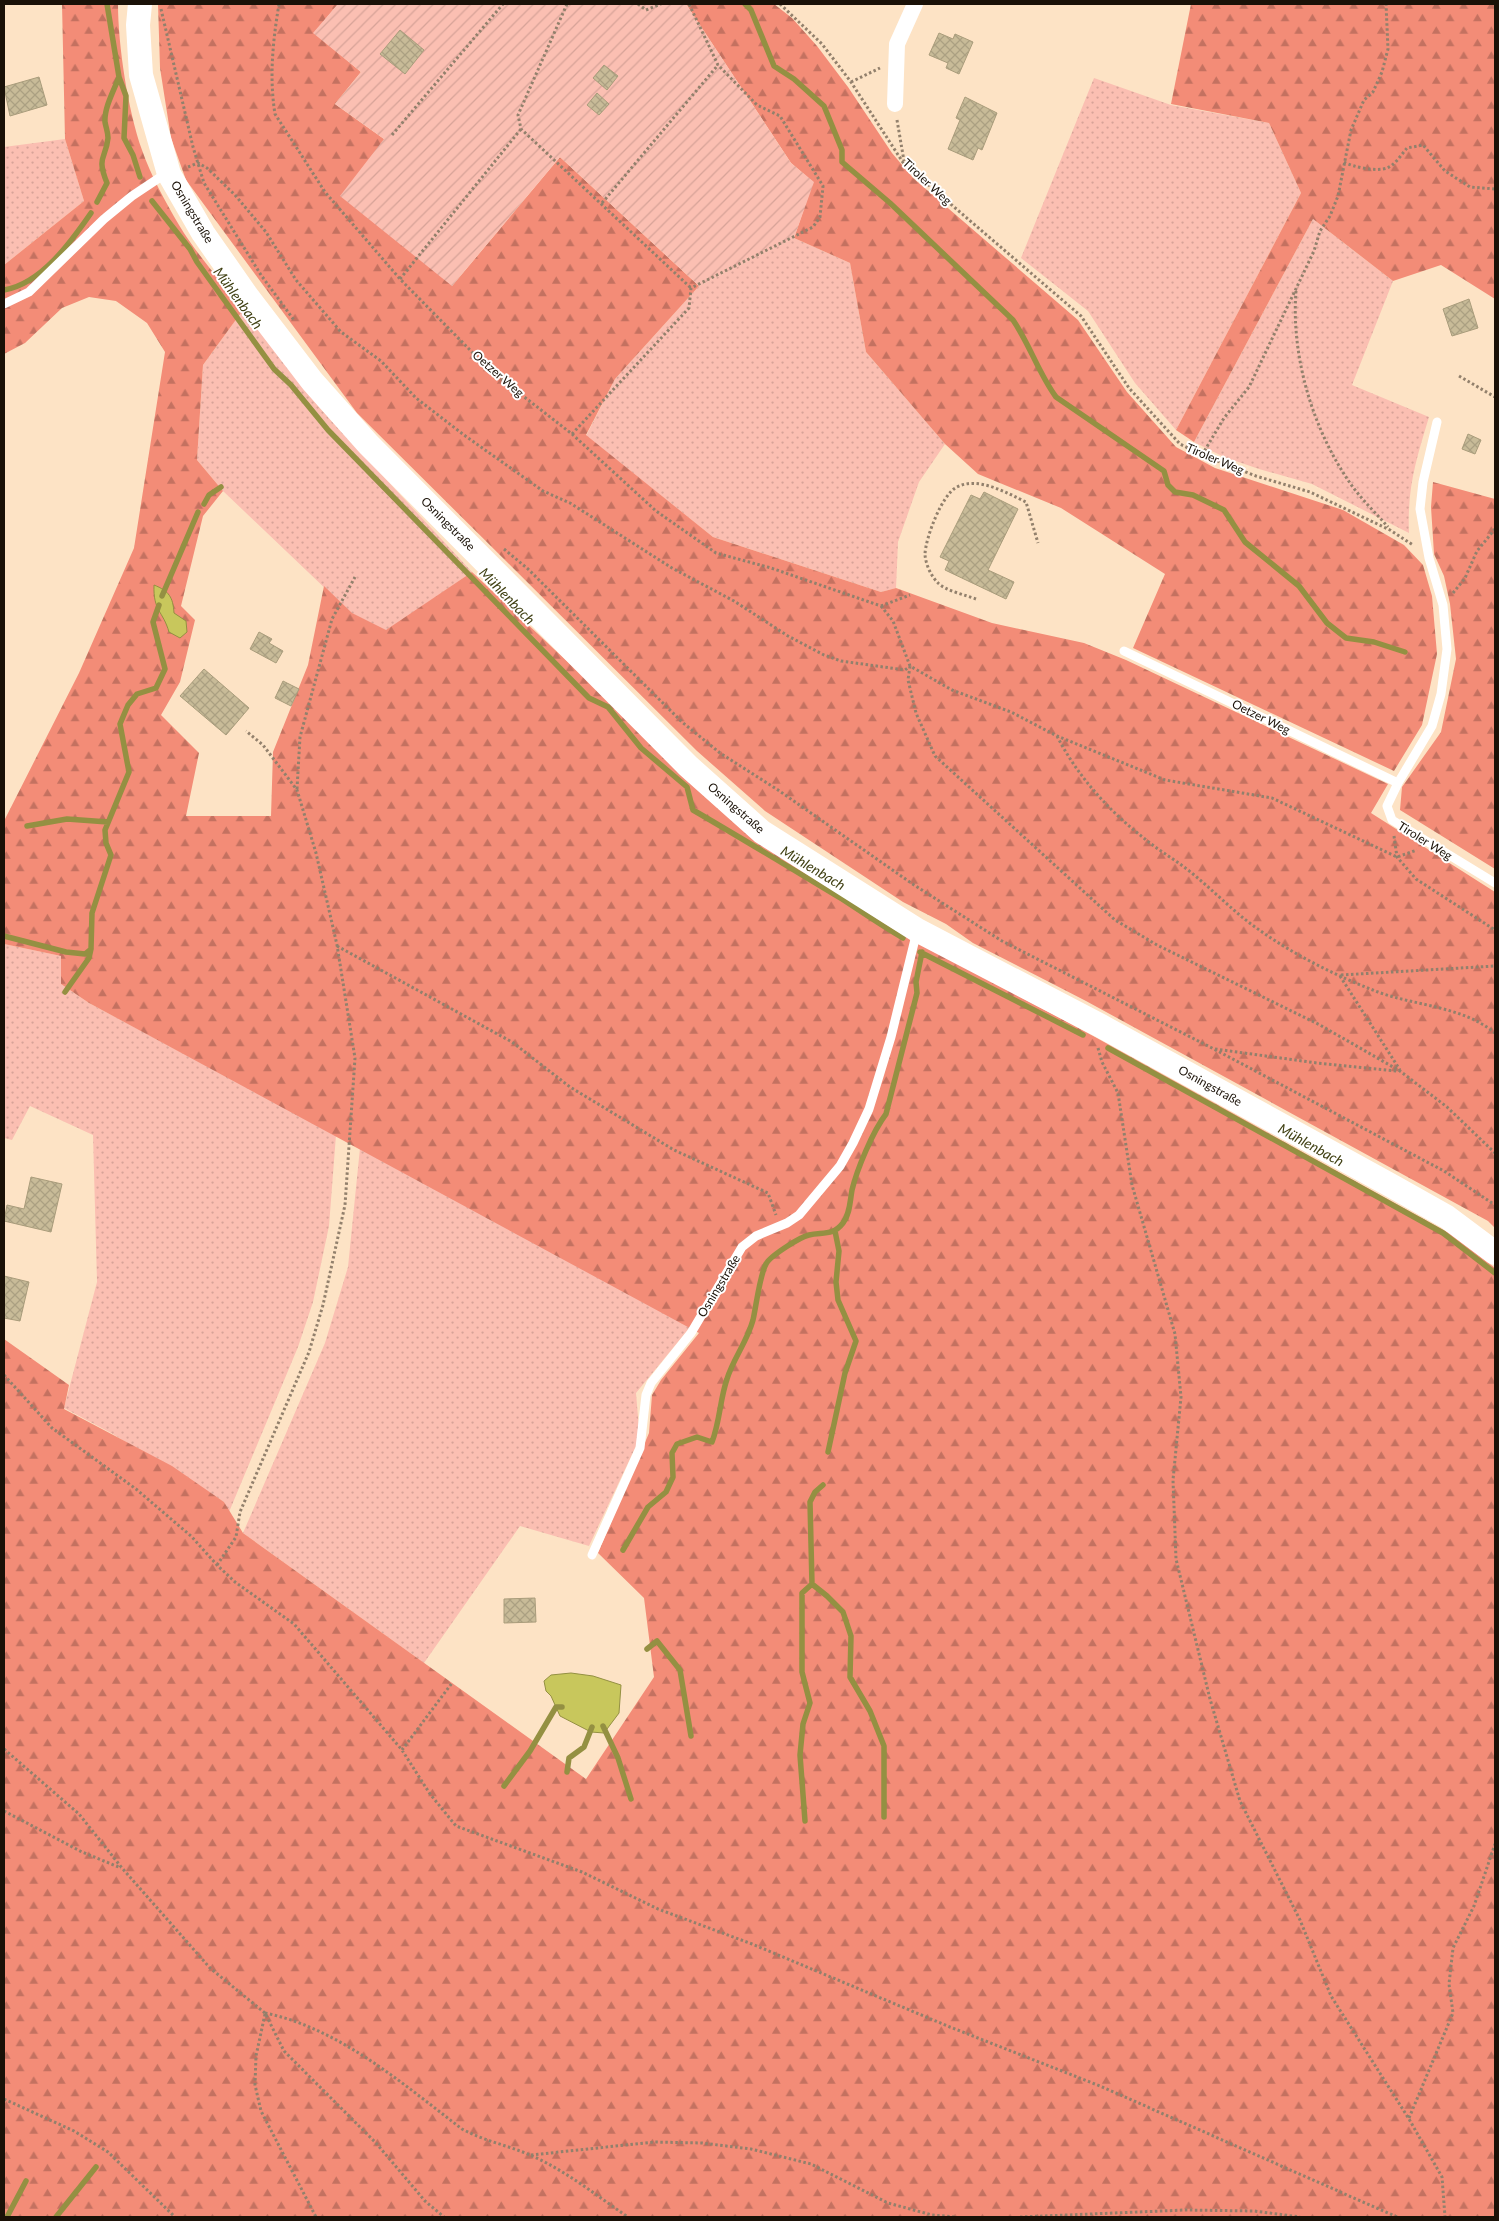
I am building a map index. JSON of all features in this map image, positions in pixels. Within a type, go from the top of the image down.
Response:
[{"type":"main road","name":"Osningstraße","points":[[140,4],[138,25],[141,75],[169,174],[203,233],[247,296],[312,381],[368,444],[688,766],[755,825],[917,930],[1100,1026],[1408,1195],[1446,1217],[1495,1253]]},
{"type":"street","points":[[895,104],[897,44],[915,4]]},
{"type":"lane","points":[[4,304],[29,292],[104,219],[132,196],[159,178],[169,174]]},
{"type":"lane","points":[[1429,558],[1420,508],[1421,495],[1437,422]]},
{"type":"lane","name":"Tiroler Weg","points":[[1429,558],[1443,605],[1446,649],[1441,694],[1432,726],[1398,783],[1387,806],[1388,813],[1392,820],[1495,883]]},
{"type":"lane","name":"Oetzer Weg","points":[[1124,652],[1398,783]]},
{"type":"lane","name":"Osningstraße","points":[[592,1555],[640,1448],[646,1395],[652,1383],[691,1333],[742,1248],[756,1236],[780,1226],[798,1215],[840,1166],[861,1126],[869,1109],[891,1037],[917,930]]},
{"type":"path","points":[[159,4],[204,183],[214,202],[295,322]]},
{"type":"path","name":"Oetzer Weg","points":[[279,4],[273,42],[273,99],[275,114],[325,192],[400,278],[472,352],[505,382],[572,434],[656,511],[716,553],[771,568],[881,606]]},
{"type":"path","points":[[392,135],[503,4]]},
{"type":"path","points":[[567,4],[518,114],[521,128],[691,288]]},
{"type":"path","points":[[638,4],[646,10],[661,4]]},
{"type":"path","points":[[689,4],[718,65],[757,105],[780,116],[823,186],[820,217],[813,227],[691,288]]},
{"type":"path","name":"Tiroler Weg","points":[[780,4],[822,44],[851,82],[904,164],[1081,316],[1129,388],[1180,444],[1202,455],[1256,476],[1310,492],[1390,530],[1429,558]]},
{"type":"path","points":[[1202,455],[1224,418],[1250,387],[1314,251],[1320,231],[1333,209],[1351,130],[1364,100],[1373,92],[1382,72],[1388,49],[1386,4]]},
{"type":"path","points":[[851,82],[896,59]]},
{"type":"path","points":[[602,203],[718,65]]},
{"type":"path","points":[[895,104],[904,164]]},
{"type":"path","points":[[400,278],[521,128]]},
{"type":"path","points":[[1344,162],[1354,168],[1386,168],[1399,159],[1406,148],[1423,145],[1445,171],[1470,187],[1495,189]]},
{"type":"path","points":[[169,174],[198,163],[207,168],[235,194],[266,232],[296,280],[341,332],[381,361],[416,398],[464,436],[544,490],[570,503],[672,568],[714,589],[788,636],[824,655],[841,661],[888,668],[905,670],[910,666]]},
{"type":"path","points":[[572,434],[689,308],[691,288]]},
{"type":"path","points":[[1296,288],[1294,315],[1303,373],[1320,428],[1348,480],[1390,530]]},
{"type":"path","points":[[1459,376],[1495,397]]},
{"type":"path","points":[[976,600],[939,585],[930,573],[925,557],[927,542],[949,492],[958,486],[985,485],[1026,502],[1038,543]]},
{"type":"path","points":[[1443,605],[1466,578],[1477,551],[1495,529]]},
{"type":"path","points":[[500,546],[528,569],[682,722],[720,753],[1002,941],[1212,1048],[1444,1171],[1495,1205]]},
{"type":"path","points":[[217,1565],[236,1537],[240,1512],[309,1352],[323,1305],[345,1205],[354,1058],[337,945],[316,853],[297,790],[300,737],[332,619],[355,577]]},
{"type":"path","points":[[910,595],[881,606],[893,621],[910,666],[908,680],[916,713],[936,756],[1115,920],[1157,945],[1320,1025],[1400,1071],[1447,1107],[1495,1153]]},
{"type":"path","points":[[910,666],[952,690],[1011,712],[1057,736],[1165,780],[1272,798],[1396,856],[1416,879],[1495,930]]},
{"type":"path","points":[[246,731],[263,745],[297,790]]},
{"type":"path","points":[[1057,736],[1067,756],[1096,795],[1144,839],[1188,870],[1244,918],[1296,953],[1340,976],[1380,992],[1445,1009],[1488,1026],[1495,1033]]},
{"type":"path","points":[[1396,856],[1432,846]]},
{"type":"path","points":[[337,945],[512,1042],[570,1088],[674,1150],[768,1193],[780,1226]]},
{"type":"path","points":[[1340,976],[1495,966]]},
{"type":"path","points":[[1340,976],[1400,1071]]},
{"type":"path","points":[[1100,1026],[1095,1037],[1102,1062],[1118,1093],[1132,1185],[1175,1334],[1181,1397],[1173,1480],[1176,1559],[1210,1699],[1240,1801],[1300,1920],[1331,1996],[1409,2119],[1442,2177],[1445,2217]]},
{"type":"path","points":[[1212,1048],[1316,1063],[1400,1071]]},
{"type":"path","points":[[4,1375],[52,1428],[136,1489],[191,1536],[217,1565],[294,1624],[402,1750],[430,1794],[456,1826],[582,1872],[658,1909],[752,1944],[950,2027],[1100,2086],[1397,2217]]},
{"type":"path","points":[[402,1750],[452,1683]]},
{"type":"path","points":[[4,1750],[79,1814],[122,1868],[210,1968],[265,2013],[284,2051],[376,2142],[425,2201],[444,2217]]},
{"type":"path","points":[[4,1811],[82,1852],[122,1868]]},
{"type":"path","points":[[1409,2119],[1454,2013],[1449,1984],[1453,1948],[1474,1906],[1495,1844]]},
{"type":"path","points":[[265,2013],[292,2019],[375,2062],[462,2128],[477,2137],[531,2155],[562,2173],[628,2217]]},
{"type":"path","points":[[265,2013],[256,2056],[255,2085],[261,2112],[316,2217]]},
{"type":"path","points":[[4,2099],[74,2131],[108,2152],[175,2217]]},
{"type":"path","points":[[531,2155],[654,2142],[702,2143],[751,2149],[811,2164],[888,2203],[932,2215],[956,2217]]},
{"type":"path","points":[[1020,2217],[1185,2210],[1254,2211],[1300,2217]]},
{"type":"shaded area","points":[[338,4],[686,4],[791,163],[814,182],[794,238],[699,286],[560,157],[452,286],[340,196],[384,139],[335,104],[361,72],[313,33]]},
{"type":"shaded area","points":[[1094,78],[1171,105],[1269,123],[1301,193],[1176,430],[1135,383],[1088,311],[1021,258]]},
{"type":"shaded area","points":[[65,139],[84,201],[4,265],[4,147]]},
{"type":"shaded area","points":[[1313,219],[1393,281],[1352,385],[1429,417],[1416,461],[1411,488],[1409,533],[1312,484],[1224,457],[1194,442]]},
{"type":"shaded area","points":[[794,238],[850,263],[866,352],[945,444],[919,482],[898,542],[896,588],[881,592],[713,537],[586,436],[615,379],[699,286]]},
{"type":"shaded area","points":[[243,310],[318,406],[472,572],[386,631],[351,613],[223,491],[197,460],[203,365]]},
{"type":"shaded area","points":[[154,585],[167,592],[173,603],[174,613],[186,621],[187,632],[180,638],[169,632],[155,600]]},
{"type":"shaded area","points":[[4,944],[61,956],[61,984],[89,1003],[336,1135],[329,1226],[313,1302],[298,1347],[229,1512],[224,1502],[111,1433],[64,1408],[97,1282],[93,1135],[30,1106],[12,1140],[4,1138]]},
{"type":"shaded area","points":[[360,1148],[691,1326],[636,1393],[639,1429],[636,1446],[589,1546],[520,1526],[424,1663],[243,1533],[325,1343],[348,1267]]},
{"type":"shaded area","points":[[571,1673],[593,1676],[621,1685],[619,1713],[604,1733],[591,1732],[560,1716],[551,1696],[546,1691],[544,1681],[551,1675]]},
{"type":"green space","points":[[62,4],[118,4],[118,20],[125,78],[132,116],[146,160],[164,198],[186,236],[243,310],[203,365],[197,460],[223,491],[203,516],[181,606],[195,620],[180,682],[161,715],[199,753],[186,816],[271,816],[273,752],[308,665],[324,586],[352,613],[386,630],[472,572],[758,841],[950,959],[1449,1233],[1495,1268],[1495,2217],[4,2217],[4,1339],[69,1385],[64,1409],[172,1466],[224,1502],[243,1533],[586,1779],[654,1677],[644,1598],[598,1553],[649,1433],[652,1395],[661,1380],[699,1333],[89,1003],[61,984],[61,956],[4,944],[4,821],[79,673],[134,548],[165,352],[147,323],[116,301],[89,297],[62,308],[25,343],[4,354],[4,265],[84,201],[65,139]]},
{"type":"green space","points":[[158,4],[338,4],[314,33],[361,72],[335,104],[384,139],[452,286],[560,157],[699,286],[615,379],[586,435],[713,537],[881,592],[896,588],[992,623],[1084,643],[1126,660],[1388,784],[1371,813],[1495,892],[1495,1228],[1488,1221],[1086,1001],[973,943],[946,924],[903,902],[765,811],[697,751],[357,413],[186,180],[171,138],[160,68]]},
{"type":"green space","points":[[686,4],[774,4],[792,18],[817,46],[848,87],[892,153],[913,178],[1078,320],[1127,392],[1176,447],[1215,468],[1343,510],[1404,545],[1423,565],[1432,596],[1437,654],[1422,725],[1394,771],[1133,648],[1165,574],[1061,508],[978,474],[945,444],[866,352],[850,263],[794,238],[813,182],[791,163]]},
{"type":"green space","points":[[1191,4],[1495,4],[1495,299],[1441,265],[1393,281],[1313,219],[1194,442],[1176,430],[1301,193],[1269,123],[1171,104]]},
{"type":"green space","points":[[1433,482],[1495,499],[1495,869],[1400,810],[1402,787],[1441,732],[1456,659],[1450,604],[1444,576],[1434,554],[1431,507]]},
{"type":"building","points":[[400,30],[424,50],[405,74],[380,54]]},
{"type":"building","points":[[939,33],[953,39],[955,34],[973,42],[959,74],[946,68],[948,63],[929,55]]},
{"type":"building","points":[[604,65],[618,76],[607,90],[593,78]]},
{"type":"building","points":[[39,77],[47,105],[10,116],[4,87]]},
{"type":"building","points":[[597,93],[609,104],[599,115],[587,105]]},
{"type":"building","points":[[965,97],[997,113],[982,150],[978,148],[973,160],[948,149],[960,120],[956,118]]},
{"type":"building","points":[[1469,299],[1478,328],[1452,336],[1443,309]]},
{"type":"building","points":[[1468,434],[1481,440],[1475,454],[1462,449]]},
{"type":"building","points":[[984,492],[1018,509],[988,570],[1014,582],[1006,599],[945,570],[949,561],[940,557],[971,495],[980,499]]},
{"type":"building","points":[[259,632],[272,639],[269,643],[283,651],[276,663],[250,649]]},
{"type":"building","points":[[204,669],[249,708],[226,735],[180,696]]},
{"type":"building","points":[[283,681],[299,689],[291,706],[275,698]]},
{"type":"building","points":[[31,1177],[62,1184],[51,1232],[4,1221],[7,1205],[24,1209]]},
{"type":"building","points":[[4,1276],[29,1282],[20,1321],[4,1318]]},
{"type":"building","points":[[535,1598],[536,1622],[504,1623],[504,1599]]},
{"type":"waterway","name":"Mühlenbach","points":[[107,4],[119,77],[126,96],[124,138],[133,155],[140,177]]},
{"type":"waterway","points":[[745,4],[751,10],[774,66],[794,79],[824,106],[842,150],[842,162],[890,203],[1013,320],[1025,339],[1044,379],[1056,397],[1164,471],[1168,485],[1175,492],[1193,495],[1224,510],[1245,542],[1299,586],[1327,623],[1346,638],[1374,642],[1405,652]]},
{"type":"waterway","points":[[97,202],[107,183],[102,168],[108,138],[105,122],[106,111],[119,77]]},
{"type":"waterway","name":"Mühlenbach","points":[[152,201],[190,249],[197,262],[274,369],[291,385],[328,430],[589,698],[608,707],[641,748],[687,787],[693,810],[842,899],[903,938]]},
{"type":"waterway","points":[[4,290],[18,286],[43,271],[64,249],[91,213]]},
{"type":"waterway","points":[[204,504],[209,495],[221,487]]},
{"type":"waterway","points":[[162,596],[198,512]]},
{"type":"waterway","points":[[4,936],[66,952],[85,954],[91,949],[92,913],[111,855],[106,843],[105,830],[129,772],[120,724],[128,705],[137,694],[156,688],[165,669],[153,622],[159,605]]},
{"type":"waterway","points":[[27,826],[67,819],[108,822]]},
{"type":"waterway","points":[[65,992],[89,958],[91,949]]},
{"type":"waterway","name":"Mühlenbach","points":[[920,952],[1083,1035]]},
{"type":"waterway","points":[[623,1550],[648,1507],[666,1492],[673,1477],[672,1453],[677,1444],[697,1437],[712,1442],[730,1372],[753,1320],[766,1264],[779,1252],[799,1239],[809,1235],[832,1232],[843,1223],[848,1212],[854,1181],[871,1140],[886,1114],[917,993],[916,982],[922,952]]},
{"type":"waterway","name":"Mühlenbach","points":[[1108,1048],[1443,1233],[1495,1273]]},
{"type":"waterway","points":[[828,1452],[845,1373],[856,1341],[838,1300],[836,1282],[839,1251],[835,1231]]},
{"type":"waterway","points":[[805,1821],[800,1755],[803,1724],[810,1703],[802,1672],[802,1593],[812,1584],[810,1502],[815,1492],[823,1485]]},
{"type":"waterway","points":[[812,1584],[843,1612],[851,1636],[850,1677],[870,1711],[884,1746],[884,1817]]},
{"type":"waterway","points":[[647,1649],[657,1641],[680,1670],[691,1736]]},
{"type":"waterway","points":[[504,1786],[530,1751],[556,1707],[562,1707]]},
{"type":"waterway","points":[[603,1726],[618,1758],[631,1799]]},
{"type":"waterway","points":[[567,1772],[569,1758],[584,1747],[592,1727]]},
{"type":"waterway","points":[[56,2217],[96,2167]]},
{"type":"waterway","points":[[7,2217],[26,2181]]}]
